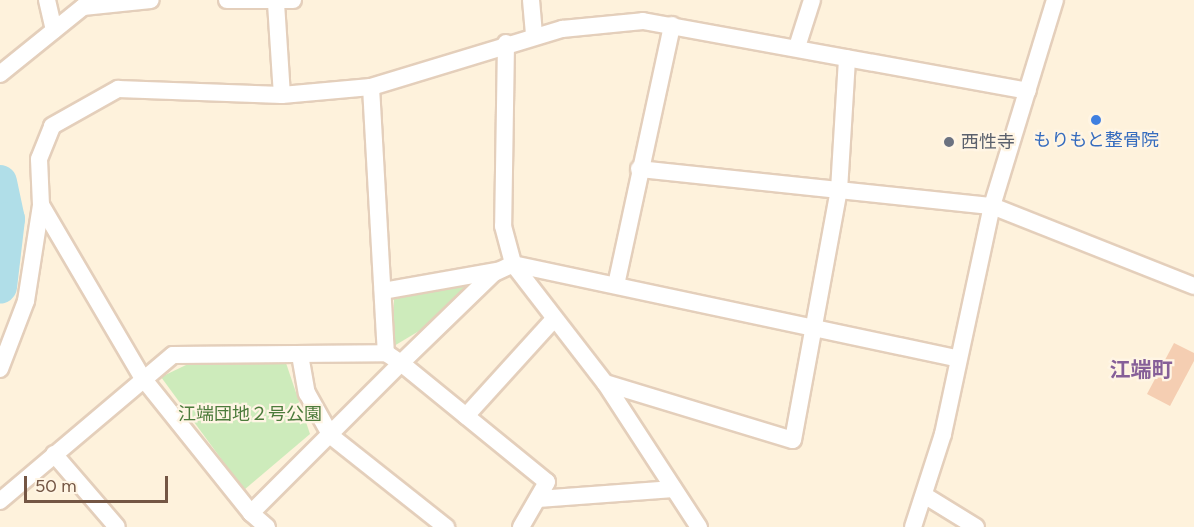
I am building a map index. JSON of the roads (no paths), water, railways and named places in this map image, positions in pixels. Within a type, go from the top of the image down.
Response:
[{"type":"street","points":[[47,0],[54,30]]},
{"type":"street","points":[[0,74],[83,8],[151,0]]},
{"type":"street","points":[[227,0],[276,3],[293,0]]},
{"type":"street","points":[[531,0],[534,36]]},
{"type":"street","points":[[797,47],[812,0]]},
{"type":"street","points":[[913,527],[944,434],[957,358],[992,206],[1055,0]]},
{"type":"street","points":[[276,3],[282,94]]},
{"type":"street","points":[[0,369],[26,301],[41,205],[39,159],[52,126],[118,89],[282,94],[371,87],[534,36],[643,21],[797,47],[1028,91]]},
{"type":"street","points":[[616,285],[639,169],[672,25]]},
{"type":"street","points":[[506,43],[503,226],[506,268],[605,383],[699,527]]},
{"type":"street","points":[[605,383],[793,440],[817,328],[839,190],[847,58]]},
{"type":"street","points":[[371,87],[386,353]]},
{"type":"street","points":[[639,169],[992,206],[1194,286]]},
{"type":"street","points":[[41,205],[142,377],[251,513],[267,527]]},
{"type":"street","points":[[251,513],[331,436],[401,363],[506,268]]},
{"type":"street","points":[[383,291],[506,268],[616,285],[957,358]]},
{"type":"street","points":[[466,416],[553,320]]},
{"type":"street","points":[[0,501],[142,377],[173,355],[386,353],[547,482],[521,527]]},
{"type":"street","points":[[300,355],[307,393],[331,436],[440,525]]},
{"type":"street","points":[[54,454],[117,527]]},
{"type":"street","points":[[538,499],[674,489]]},
{"type":"street","points":[[924,495],[976,527]]},
{"type":"waterway","points":[[0,182],[8,219],[0,287]]},
{"type":"place","name":"もりもと整骨院","points":[[1096,120]]},
{"type":"place","name":"西性寺","points":[[949,142]]},
{"type":"district","name":"江端町","points":[[1141,370]]},
{"type":"park label","name":"江端団地２号公園","points":[[250,414]]}]
